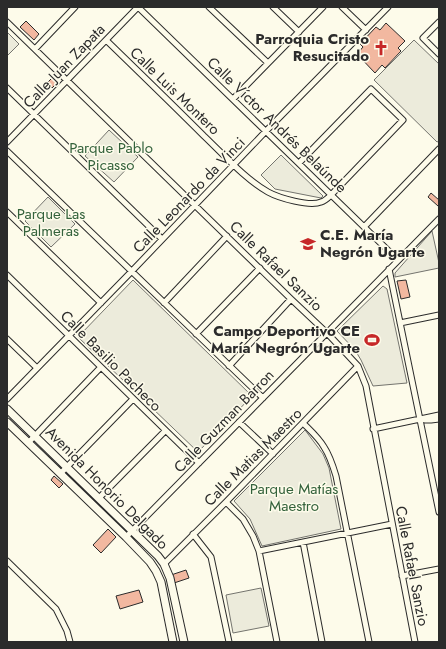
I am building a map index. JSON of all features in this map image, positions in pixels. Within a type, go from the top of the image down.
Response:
[{"type":"street","points":[[35,49],[74,7]]},
{"type":"street","name":"Calle Juan Zapata","points":[[7,142],[138,7]]},
{"type":"street","name":"Calle Víctor Andrés Belaúnde","points":[[138,7],[398,260]]},
{"type":"street","points":[[208,7],[268,63]]},
{"type":"street","points":[[273,7],[299,32]]},
{"type":"street","points":[[233,99],[323,7]]},
{"type":"street","points":[[342,7],[366,30]]},
{"type":"street","name":"Calle Leonardo da Vinci","points":[[7,399],[388,7]]},
{"type":"street","name":"Calle Rafael Sanzio","points":[[7,22],[327,333],[358,366],[366,386],[373,429],[415,642]]},
{"type":"street","points":[[439,22],[423,38],[439,54]]},
{"type":"street","name":"Calle Luis Montero","points":[[106,40],[256,185],[270,193],[289,200],[308,204],[316,204],[325,200],[404,120],[371,89],[299,163]]},
{"type":"street","points":[[7,88],[162,239]]},
{"type":"street","points":[[364,227],[439,149]]},
{"type":"street","points":[[7,151],[263,398]]},
{"type":"street","points":[[7,212],[101,303]]},
{"type":"street","name":"Calle Guzman Barron","points":[[126,538],[439,219]]},
{"type":"street","points":[[164,303],[227,236]]},
{"type":"street","points":[[196,334],[260,268]]},
{"type":"street","points":[[389,270],[439,512]]},
{"type":"street","name":"Calle Basilio Pacheco","points":[[7,275],[199,464]]},
{"type":"street","points":[[229,366],[291,299]]},
{"type":"street","points":[[400,323],[439,315]]},
{"type":"street","points":[[7,339],[37,368]]},
{"type":"street","name":"Calle Matias Maestro","points":[[164,564],[358,366]]},
{"type":"street","points":[[28,443],[101,367]]},
{"type":"street","points":[[60,474],[133,399]]},
{"type":"street","name":"Avenida Honorio Delgado","points":[[7,409],[158,556],[164,564],[170,578],[184,642]]},
{"type":"street","points":[[373,429],[439,415]]},
{"type":"street","points":[[420,419],[439,419]]},
{"type":"street","name":"Avenida Honorio Delgado","points":[[7,422],[126,538],[144,556],[156,571],[161,582],[173,642]]},
{"type":"street","points":[[239,422],[273,454]]},
{"type":"street","points":[[303,423],[324,446],[336,476],[369,642]]},
{"type":"street","points":[[99,498],[165,431]]},
{"type":"street","points":[[226,502],[243,518],[259,551],[277,642]]},
{"type":"street","points":[[259,551],[392,524]]},
{"type":"street","points":[[193,534],[211,557],[229,642]]},
{"type":"street","points":[[303,542],[322,642]]},
{"type":"street","points":[[7,561],[56,609],[67,631],[70,642]]},
{"type":"street","points":[[402,576],[439,569]]},
{"type":"green space","points":[[7,32],[19,44],[7,56]]},
{"type":"green space","points":[[414,40],[439,64],[439,141],[437,142],[374,80]]},
{"type":"green space","name":"Parque Pablo Picasso","points":[[109,130],[138,157],[114,182],[85,156]]},
{"type":"green space","points":[[281,155],[323,196],[321,198],[275,189],[261,175]]},
{"type":"green space","name":"Parque Las Palmeras","points":[[48,197],[75,224],[51,247],[25,221]]},
{"type":"green space","points":[[432,231],[439,268],[395,277],[395,273]]},
{"type":"green space","points":[[133,280],[252,396],[198,452],[78,337]]},
{"type":"green space","name":"Campo Deportivo CE María Negrón Ugarte","points":[[383,286],[387,289],[407,383],[373,386],[355,350],[337,331]]},
{"type":"green space","name":"Parque Matías Maestro","points":[[305,430],[323,454],[329,468],[341,529],[262,546],[250,519],[234,501]]},
{"type":"green space","points":[[261,588],[269,626],[233,633],[226,595]]},
{"type":"building","points":[[26,21],[39,34],[34,40],[20,27]]},
{"type":"building","name":"Parroquia Cristo Resucitado","points":[[386,23],[405,41],[398,48],[401,51],[385,68],[382,65],[375,73],[357,54],[363,47],[360,44],[376,27],[380,30]]},
{"type":"building","points":[[53,77],[58,82],[52,88],[47,83]]},
{"type":"building","points":[[431,193],[439,200],[438,206],[428,197]]},
{"type":"building","points":[[406,280],[410,297],[401,299],[397,281]]},
{"type":"building","points":[[54,476],[63,484],[59,488],[51,480]]},
{"type":"building","points":[[108,529],[116,537],[101,553],[93,545]]},
{"type":"building","points":[[186,570],[189,578],[174,583],[171,575]]},
{"type":"building","points":[[139,590],[143,602],[120,609],[116,596]]},
{"type":"place","name":"Parroquia Cristo Resucitado","points":[[381,48]]},
{"type":"place","name":"C.E. María Negrón Ugarte","points":[[308,244]]},
{"type":"place","name":"Campo Deportivo CE María Negrón Ugarte","points":[[372,340]]}]
